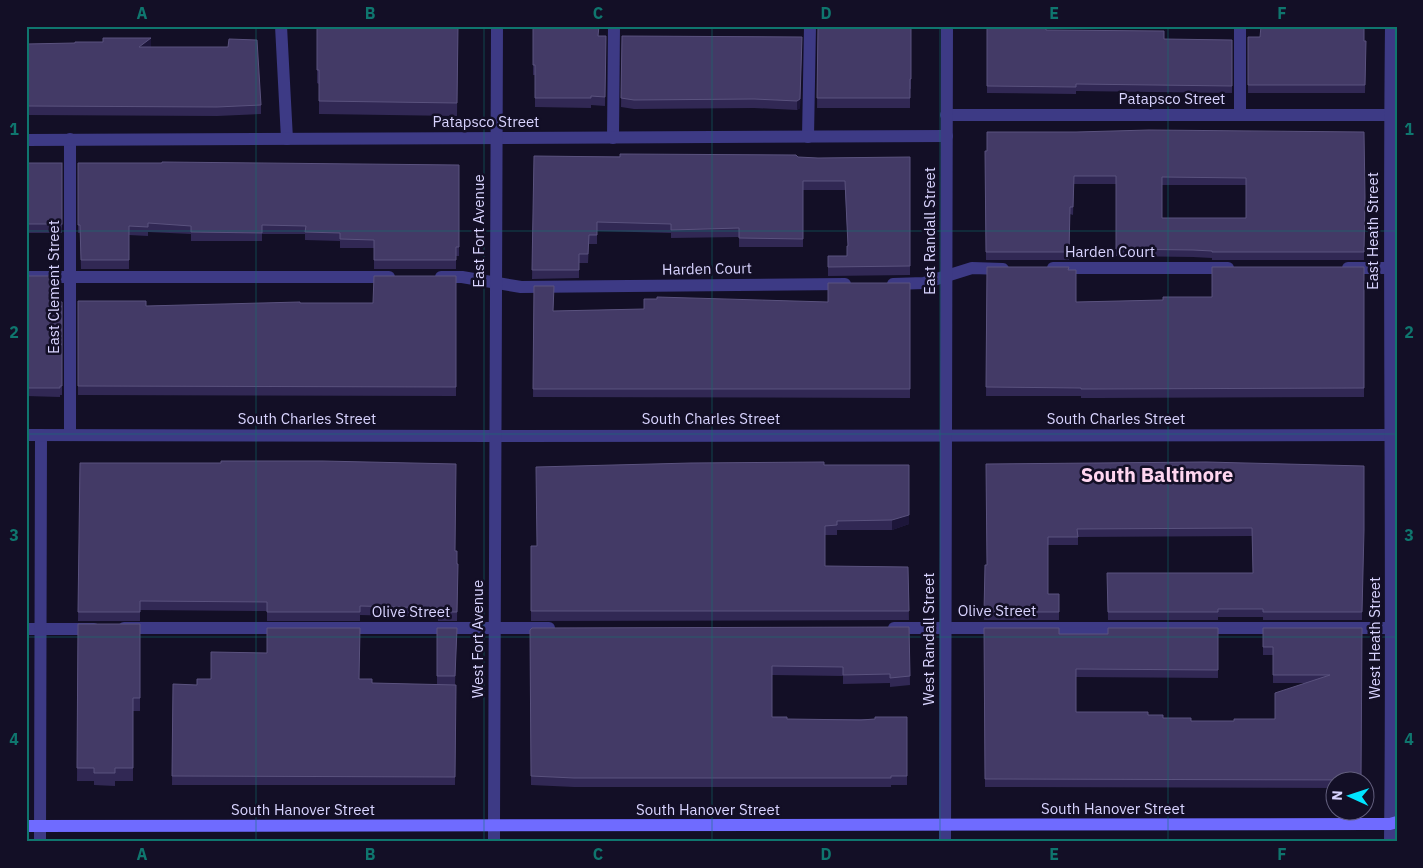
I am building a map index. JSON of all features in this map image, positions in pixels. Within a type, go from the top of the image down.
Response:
[{"type":"main road","name":"South Hanover Street","points":[[26,826],[1395,824]]},
{"type":"street","points":[[281,26],[287,139]]},
{"type":"street","name":"East Fort Avenue","points":[[494,436],[497,26]]},
{"type":"street","points":[[613,138],[614,26]]},
{"type":"street","points":[[808,137],[810,26]]},
{"type":"street","name":"East Randall Street","points":[[946,26],[946,436]]},
{"type":"street","points":[[1240,26],[1240,115]]},
{"type":"street","name":"East Heath Street","points":[[1391,26],[1394,435]]},
{"type":"street","name":"Patapsco Street","points":[[946,115],[1393,115]]},
{"type":"street","name":"Patapsco Street","points":[[26,140],[946,136]]},
{"type":"street","name":"East Clement Street","points":[[70,139],[70,434]]},
{"type":"street","points":[[877,284],[924,283],[972,268],[1019,268]]},
{"type":"street","name":"Harden Court","points":[[1039,268],[1238,268]]},
{"type":"street","points":[[1338,268],[1393,268]]},
{"type":"street","points":[[26,277],[403,277]]},
{"type":"street","name":"Harden Court","points":[[432,277],[462,277],[521,287],[857,284]]},
{"type":"street","name":"South Charles Street","points":[[26,435],[1394,435]]},
{"type":"street","points":[[40,842],[41,435]]},
{"type":"street","name":"West Heath Street","points":[[1390,842],[1395,824],[1394,435]]},
{"type":"street","name":"West Fort Avenue","points":[[494,436],[494,842]]},
{"type":"street","name":"West Randall Street","points":[[945,842],[946,436]]},
{"type":"street","name":"Olive Street","points":[[26,629],[564,628]]},
{"type":"street","name":"Olive Street","points":[[877,628],[1394,628]]},
{"type":"building","points":[[317,26],[458,26],[457,103],[319,101]]},
{"type":"building","points":[[533,26],[599,26],[598,36],[606,36],[605,97],[535,98]]},
{"type":"building","points":[[818,26],[911,26],[910,98],[817,98]]},
{"type":"building","points":[[987,26],[1046,26],[1046,30],[1164,31],[1164,39],[1232,40],[1232,86],[1076,84],[1076,87],[987,86]]},
{"type":"building","points":[[1261,26],[1291,28],[1291,26],[1364,26],[1364,41],[1366,41],[1365,85],[1248,85],[1248,37],[1260,37]]},
{"type":"building","points":[[622,36],[802,37],[800,99],[797,101],[754,99],[634,100],[621,98]]},
{"type":"building","points":[[103,38],[151,38],[139,47],[228,47],[229,39],[257,40],[261,105],[217,107],[26,106],[26,44],[103,42]]},
{"type":"building","points":[[1149,130],[1364,132],[1364,252],[1212,252],[1116,249],[1116,176],[1074,176],[1073,207],[1070,207],[1069,252],[986,252],[985,151],[987,151],[987,132]],"holes":[[[1162,177],[1246,178],[1246,218],[1162,218]]]},
{"type":"building","points":[[620,154],[796,155],[798,157],[818,158],[910,157],[910,266],[828,267],[828,256],[847,256],[845,181],[803,181],[803,239],[739,238],[739,228],[671,230],[671,224],[597,222],[597,235],[589,235],[588,254],[579,254],[579,270],[532,270],[534,156],[620,157]]},
{"type":"building","points":[[26,163],[62,163],[62,224],[26,224]]},
{"type":"building","points":[[78,163],[459,165],[459,247],[456,247],[456,260],[374,260],[374,240],[340,239],[340,233],[305,232],[306,226],[262,225],[262,233],[191,232],[191,226],[148,223],[148,227],[129,226],[129,260],[81,260],[80,225],[78,225]]},
{"type":"building","points":[[987,267],[1069,267],[1068,270],[1076,270],[1076,302],[1163,300],[1163,297],[1212,297],[1212,267],[1364,267],[1364,388],[1081,389],[986,387]]},
{"type":"building","points":[[26,276],[58,276],[58,302],[62,302],[62,386],[60,388],[26,388]]},
{"type":"building","points":[[374,276],[456,276],[456,387],[78,386],[78,301],[146,301],[146,306],[300,302],[373,303]]},
{"type":"building","points":[[828,283],[910,283],[910,389],[533,389],[534,286],[554,286],[553,311],[644,309],[644,299],[657,299],[657,297],[828,302]]},
{"type":"building","points":[[221,461],[456,464],[455,551],[457,551],[458,564],[457,612],[438,612],[438,608],[360,606],[360,612],[267,612],[267,602],[140,601],[140,612],[78,612],[80,463],[221,463]]},
{"type":"building","points":[[824,462],[824,465],[909,465],[909,515],[892,520],[837,521],[837,525],[825,526],[825,566],[908,567],[909,611],[531,611],[531,546],[537,546],[536,467]]},
{"type":"building","points":[[1206,462],[1364,466],[1362,612],[1263,612],[1263,609],[1218,609],[1218,612],[1108,612],[1107,573],[1253,573],[1252,528],[1077,529],[1078,537],[1048,537],[1048,594],[1059,594],[1059,612],[984,612],[985,565],[987,565],[986,464]]},
{"type":"building","points":[[78,624],[140,624],[140,698],[133,698],[133,768],[115,768],[115,773],[94,773],[94,768],[77,768]]},
{"type":"building","points":[[909,627],[910,676],[890,678],[890,674],[843,675],[843,667],[772,666],[772,717],[861,720],[875,719],[875,717],[907,717],[907,776],[891,776],[891,778],[574,778],[531,776],[530,630],[532,628]]},
{"type":"building","points":[[267,628],[360,628],[359,679],[372,679],[372,683],[456,685],[455,777],[172,776],[173,684],[197,685],[197,679],[211,679],[211,652],[267,653]]},
{"type":"building","points":[[437,628],[457,628],[455,676],[437,676]]},
{"type":"building","points":[[984,628],[1059,628],[1059,634],[1108,634],[1108,628],[1218,628],[1218,670],[1076,669],[1076,712],[1148,712],[1148,715],[1163,715],[1163,718],[1191,718],[1191,721],[1234,721],[1234,719],[1275,719],[1275,693],[1330,675],[1273,675],[1273,647],[1263,647],[1263,628],[1362,628],[1361,770],[1326,770],[1326,780],[985,779]]},
{"type":"district","name":"South Baltimore","points":[[1157,475]]}]
